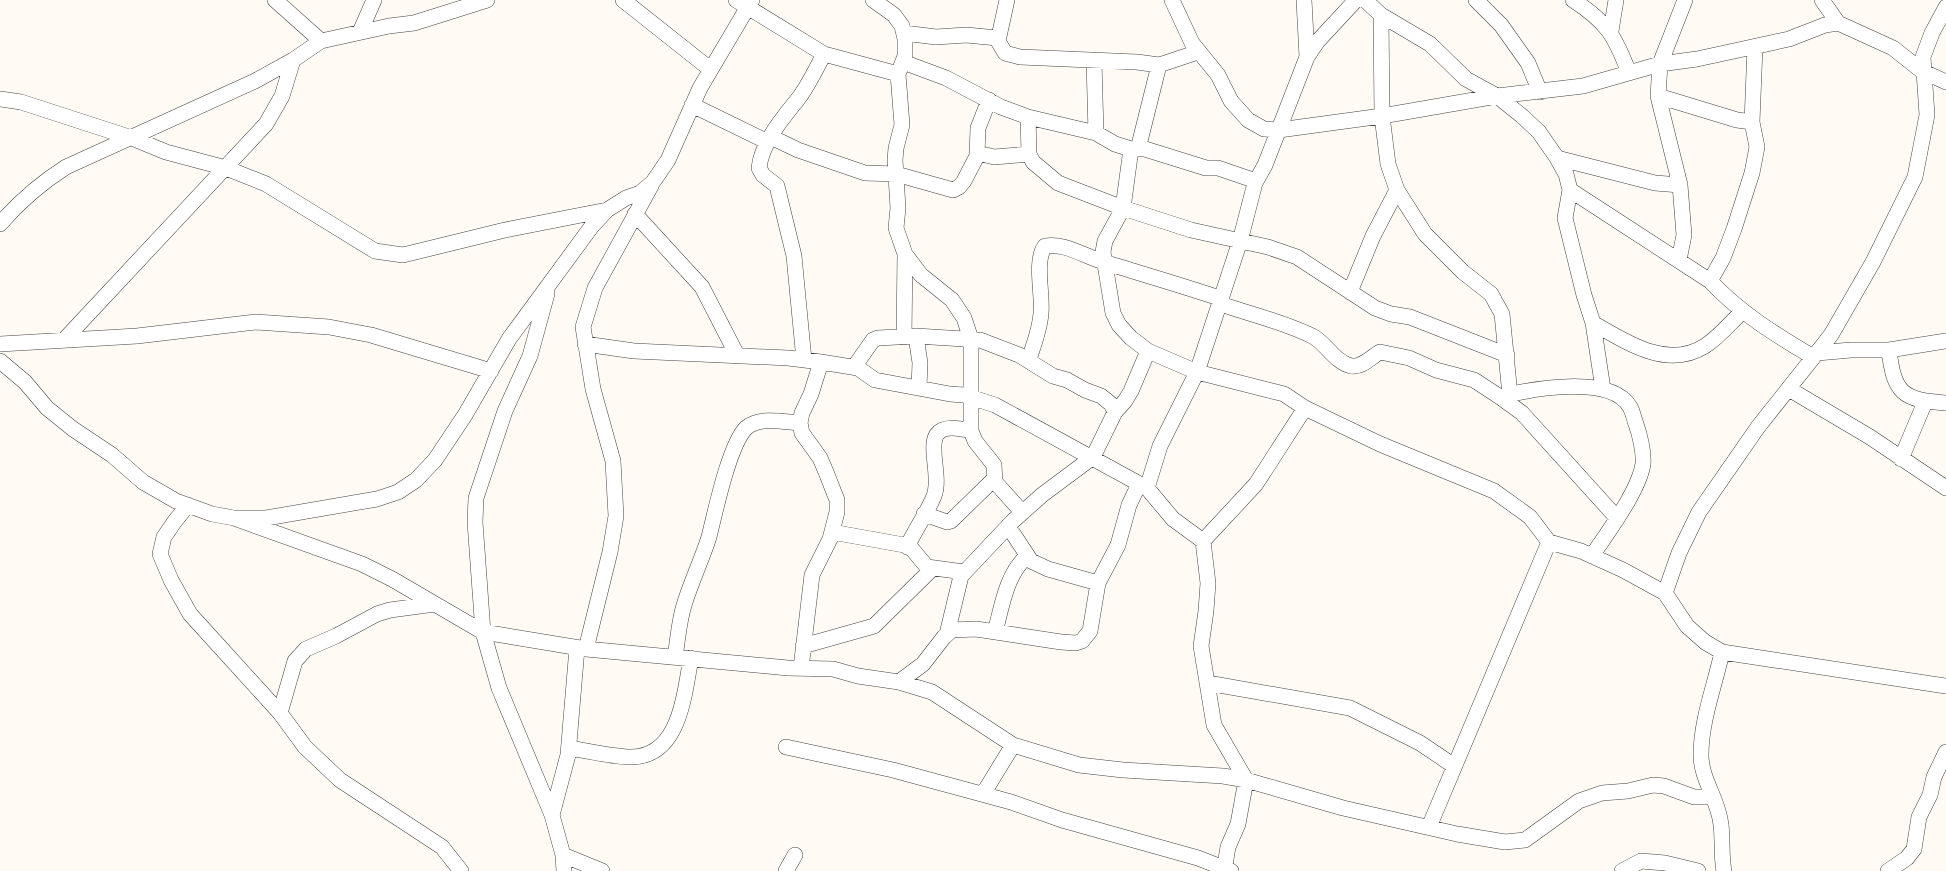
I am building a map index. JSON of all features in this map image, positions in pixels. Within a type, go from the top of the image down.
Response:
[{"type":"street","points":[[275,0],[321,41]]},
{"type":"street","points":[[360,32],[374,0]]},
{"type":"street","points":[[0,224],[14,207],[66,167],[255,81],[321,41],[414,23],[487,0]]},
{"type":"street","points":[[623,0],[710,69]]},
{"type":"street","points":[[873,0],[894,15],[904,33],[905,47],[901,68],[902,125],[896,148],[898,208],[896,228],[905,254],[910,336],[920,363],[919,387]]},
{"type":"street","points":[[1007,0],[998,38],[1000,48],[1005,53],[1020,57],[1159,65],[1198,52]]},
{"type":"street","points":[[1172,0],[1192,43],[1218,75],[1231,101],[1248,120],[1264,129],[1279,130],[1382,116],[1497,96],[1583,86],[1660,64],[1696,59],[1789,39],[1838,22]]},
{"type":"street","points":[[1304,0],[1307,57]]},
{"type":"street","points":[[899,682],[923,664],[946,634],[959,628],[1076,643],[1082,641],[1090,631],[1098,583],[1118,545],[1128,505],[1143,486],[1197,372],[1240,241],[1256,181],[1279,130],[1307,57],[1317,42],[1356,0]]},
{"type":"street","points":[[1365,0],[1381,15],[1430,44],[1466,79],[1497,96],[1539,132],[1557,158],[1566,174],[1570,190],[1564,219],[1593,323],[1604,389]]},
{"type":"street","points":[[1476,0],[1501,25],[1528,63],[1540,92]]},
{"type":"street","points":[[1573,0],[1586,8],[1611,31],[1629,73]]},
{"type":"street","points":[[1611,31],[1616,0]]},
{"type":"street","points":[[1679,260],[1684,235],[1680,185],[1658,96],[1660,64],[1685,0]]},
{"type":"street","points":[[1822,0],[1838,22],[1893,48],[1922,71],[1946,82]]},
{"type":"street","points":[[552,815],[569,748],[581,649],[610,552],[616,516],[613,461],[592,389],[583,327],[595,288],[653,182],[668,160],[692,105],[745,3],[824,54],[946,78],[1028,117],[1096,133],[1115,144],[1182,159],[1206,168],[1218,168],[1256,181]]},
{"type":"street","points":[[1665,593],[1679,553],[1699,512],[1758,427],[1831,335],[1852,302],[1915,177],[1927,115],[1922,71],[1923,57],[1932,33],[1946,7]]},
{"type":"street","points":[[1381,15],[1382,116],[1388,164],[1397,190],[1425,234],[1463,272],[1491,294],[1502,314],[1507,355],[1505,396]]},
{"type":"street","points":[[904,33],[936,37],[966,35],[998,38]]},
{"type":"street","points":[[1710,281],[1723,258],[1734,229],[1752,172],[1757,147],[1752,122],[1755,47]]},
{"type":"street","points":[[804,360],[794,256],[777,186],[763,175],[759,168],[760,158],[770,139],[824,54]]},
{"type":"street","points":[[64,340],[266,124],[282,96],[293,60]]},
{"type":"street","points":[[1094,61],[1096,133]]},
{"type":"street","points":[[1159,65],[1135,149],[1123,208],[1105,241],[1103,252],[1113,313],[1119,325],[1148,351],[1197,372],[1284,394],[1305,408],[1380,444],[1494,491],[1530,517],[1549,542],[1592,556],[1665,593],[1687,626],[1705,642],[1722,652],[1946,686]]},
{"type":"street","points":[[1658,96],[1737,120],[1752,122]]},
{"type":"street","points":[[0,99],[21,102],[132,138],[165,152],[226,168],[266,184],[375,251],[403,255],[505,230],[607,210]]},
{"type":"street","points":[[692,105],[770,139],[865,173],[896,174],[953,190],[964,181],[977,156],[978,128],[989,100]]},
{"type":"street","points":[[1028,117],[1029,154],[1033,162],[1058,183],[1123,208],[1191,230],[1268,247],[1298,257],[1375,308],[1390,314],[1410,317],[1507,355]]},
{"type":"street","points":[[977,156],[982,154],[994,157],[1029,154]]},
{"type":"street","points":[[1557,158],[1656,183],[1680,185]]},
{"type":"street","points":[[234,518],[266,518],[377,500],[399,492],[416,480],[435,460],[465,415],[509,339],[592,226],[607,210],[626,198],[640,193],[653,182]]},
{"type":"street","points":[[1350,292],[1373,236],[1397,190]]},
{"type":"street","points":[[1570,190],[1710,281],[1726,298],[1763,327],[1815,355],[1851,350],[1889,350],[1946,341]]},
{"type":"street","points":[[636,214],[702,286],[737,356]]},
{"type":"street","points":[[1029,360],[1039,329],[1042,310],[1040,255],[1045,246],[1058,246],[1104,263],[1159,278],[1290,326],[1317,339],[1351,366],[1362,365],[1380,352],[1409,358],[1436,370],[1474,380],[1505,396],[1617,518]]},
{"type":"street","points":[[905,254],[921,276],[952,300],[963,318],[971,339],[971,431],[975,441],[994,465],[994,479],[997,486],[1023,513]]},
{"type":"street","points":[[551,282],[530,356],[505,411],[476,498],[475,522],[483,632],[499,687],[552,815],[563,855],[564,871]]},
{"type":"street","points":[[1593,323],[1637,348],[1664,355],[1688,354],[1706,346],[1743,311]]},
{"type":"street","points":[[0,344],[137,336],[256,322],[329,327],[371,335],[491,370]]},
{"type":"street","points":[[854,367],[873,340],[878,338],[910,336],[971,339],[994,345],[1029,360],[1053,376],[1101,396],[1111,404],[1114,412]]},
{"type":"street","points":[[585,344],[634,351],[821,362],[854,367],[875,380],[970,397],[995,405],[1143,486],[1173,519],[1203,541],[1208,583],[1201,646],[1214,725],[1246,780],[1238,824],[1228,847],[1226,870],[1198,858],[1062,820],[983,794],[893,770],[786,747]]},
{"type":"street","points":[[1889,350],[1892,375],[1898,387],[1908,395],[1925,402],[1946,403]]},
{"type":"street","points":[[946,634],[958,586],[964,572],[1041,495],[1093,457],[1114,412],[1131,391],[1148,351]]},
{"type":"street","points":[[0,361],[73,429],[111,455],[143,482],[176,501],[212,514],[234,518],[362,564],[483,632],[581,649],[833,669],[858,676],[899,682],[933,692],[1013,745],[1079,765],[1223,776],[1246,780],[1343,808],[1505,842],[1525,840],[1580,801],[1602,793],[1628,791],[1653,785],[1664,786],[1694,797],[1713,797]]},
{"type":"street","points":[[801,668],[812,574],[832,532],[837,512],[837,500],[823,465],[802,433],[800,423],[821,362]]},
{"type":"street","points":[[1505,396],[1558,387],[1604,389],[1617,395],[1630,406],[1639,432],[1643,464],[1631,496],[1592,556]]},
{"type":"street","points":[[1789,389],[1870,437],[1946,488]]},
{"type":"street","points":[[1901,459],[1925,402]]},
{"type":"street","points":[[1203,541],[1256,484],[1305,408]]},
{"type":"street","points":[[675,657],[684,603],[702,560],[716,503],[741,435],[747,428],[760,422],[774,420],[800,423]]},
{"type":"street","points":[[907,547],[935,489],[936,467],[932,452],[933,442],[945,428],[971,431]]},
{"type":"street","points":[[924,514],[947,522],[951,521],[994,479]]},
{"type":"street","points":[[188,505],[164,537],[160,554],[190,614],[279,713],[305,747],[340,780],[442,847],[461,871]]},
{"type":"street","points":[[1008,526],[1031,561],[1048,569],[1098,583]]},
{"type":"street","points":[[832,532],[907,547],[912,549],[927,567],[964,572]]},
{"type":"street","points":[[1429,827],[1549,542]]},
{"type":"street","points":[[995,632],[1011,578],[1018,564],[1027,556]]},
{"type":"street","points":[[803,646],[874,626],[933,568]]},
{"type":"street","points":[[279,713],[292,667],[306,650],[390,610],[435,604]]},
{"type":"street","points":[[1722,652],[1703,733],[1701,756],[1703,774],[1721,825],[1724,871]]},
{"type":"street","points":[[569,748],[629,757],[643,755],[656,748],[672,732],[679,720],[691,658]]},
{"type":"street","points":[[1208,683],[1350,708],[1420,743],[1454,766]]},
{"type":"street","points":[[983,794],[1013,745]]},
{"type":"street","points":[[1888,871],[1907,858],[1914,849],[1919,817],[1946,752]]},
{"type":"street","points":[[563,855],[602,871]]},
{"type":"street","points":[[786,871],[795,855]]},
{"type":"street","points":[[1622,871],[1641,861],[1665,863],[1698,871]]}]
